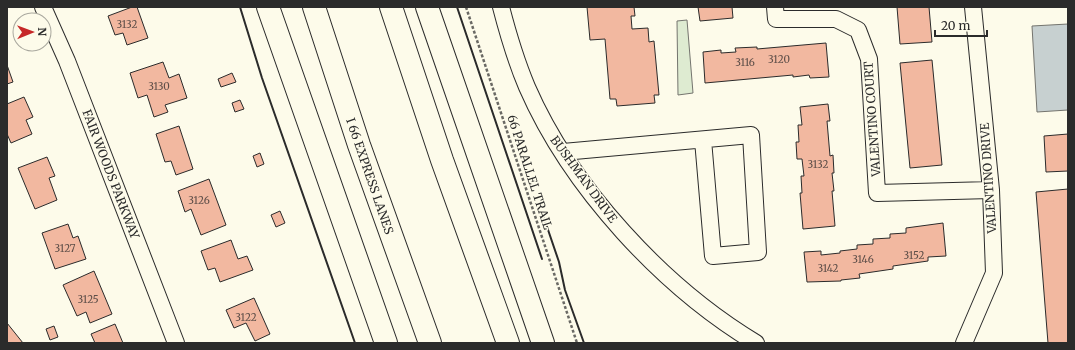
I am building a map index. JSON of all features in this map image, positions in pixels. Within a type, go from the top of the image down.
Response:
[{"type":"highway","points":[[268,7],[386,343]]},
{"type":"highway","name":"I 66 EXPRESS LANES","points":[[314,7],[359,145],[430,343]]},
{"type":"highway","points":[[392,7],[442,160],[508,343]]},
{"type":"highway","points":[[427,7],[542,343]]},
{"type":"street","name":"FAIR WOODS PARKWAY","points":[[43,7],[67,60],[176,343]]},
{"type":"street","name":"BUSHMAN DRIVE","points":[[501,7],[509,39],[528,88],[549,130],[585,184],[618,226],[658,268],[703,307],[756,343]]},
{"type":"street","name":"VALENTINO COURT","points":[[775,7],[776,19],[836,19],[858,30],[869,59],[877,193],[991,190]]},
{"type":"street","name":"VALENTINO DRIVE","points":[[964,343],[994,273],[991,190],[973,7]]},
{"type":"street","points":[[563,152],[751,135],[758,252],[713,256],[703,140]]},
{"type":"path","name":"66 PARALLEL TRAIL","points":[[466,7],[577,343]]},
{"type":"green space","points":[[687,20],[693,93],[678,95],[677,21]]},
{"type":"shaded area","points":[[1068,24],[1068,110],[1037,112],[1032,26]]},
{"type":"building","points":[[132,7],[137,7],[148,38],[127,45],[123,33],[115,35],[108,16]]},
{"type":"building","points":[[587,7],[634,7],[635,16],[631,16],[632,29],[648,28],[649,42],[654,41],[659,95],[654,95],[655,103],[617,106],[616,99],[610,99],[605,39],[590,40]]},
{"type":"building","points":[[698,7],[732,7],[733,18],[700,21]]},
{"type":"building","points":[[897,7],[929,7],[932,42],[900,44]]},
{"type":"building","points":[[826,43],[829,77],[810,78],[809,75],[793,77],[793,75],[705,83],[703,52],[721,50],[721,53],[736,52],[735,48],[757,47],[757,49]]},
{"type":"building","points":[[932,60],[942,165],[910,168],[900,63]]},
{"type":"building","points":[[163,62],[169,78],[179,74],[187,98],[165,105],[168,112],[154,117],[147,95],[138,98],[130,73]]},
{"type":"building","points":[[7,65],[13,82],[7,84]]},
{"type":"building","points":[[232,73],[236,82],[221,87],[218,79]]},
{"type":"building","points":[[24,97],[33,117],[26,120],[32,134],[11,143],[7,134],[7,104]]},
{"type":"building","points":[[240,100],[244,109],[235,112],[232,103]]},
{"type":"building","points":[[828,104],[830,121],[827,121],[830,156],[833,155],[834,173],[832,173],[834,191],[832,191],[835,226],[803,229],[800,193],[802,193],[801,176],[804,176],[802,159],[797,159],[796,142],[799,142],[798,125],[802,125],[800,107]]},
{"type":"building","points":[[179,126],[193,169],[176,175],[171,161],[165,162],[156,134]]},
{"type":"building","points":[[1068,134],[1068,171],[1046,172],[1044,136]]},
{"type":"building","points":[[260,153],[264,164],[257,167],[253,156]]},
{"type":"building","points":[[47,157],[55,176],[49,178],[57,200],[35,209],[18,168]]},
{"type":"building","points":[[209,179],[226,225],[201,235],[191,209],[185,212],[178,191]]},
{"type":"building","points":[[1068,189],[1068,343],[1048,343],[1036,192]]},
{"type":"building","points":[[280,211],[285,223],[276,227],[271,215]]},
{"type":"building","points":[[943,223],[946,256],[928,257],[928,261],[893,266],[893,269],[859,274],[860,278],[841,281],[807,282],[804,252],[821,251],[821,255],[840,253],[840,251],[857,249],[857,245],[873,244],[873,239],[890,238],[890,234],[906,233],[906,228]]},
{"type":"building","points":[[68,224],[73,238],[78,236],[86,259],[55,269],[42,233]]},
{"type":"building","points":[[231,240],[238,259],[247,256],[253,270],[220,282],[215,268],[208,270],[201,251]]},
{"type":"building","points":[[94,271],[112,314],[90,323],[86,312],[77,316],[63,285]]},
{"type":"building","points":[[254,298],[270,334],[255,341],[246,323],[234,328],[226,310]]},
{"type":"building","points":[[7,323],[23,343],[7,343]]},
{"type":"building","points":[[115,324],[123,343],[95,343],[91,334]]},
{"type":"building","points":[[54,326],[58,337],[50,340],[46,329]]},
{"type":"wall","points":[[240,7],[262,78],[355,343]]},
{"type":"wall","points":[[457,7],[542,259]]},
{"type":"wall","points":[[544,218],[559,262],[565,290],[584,343]]}]
